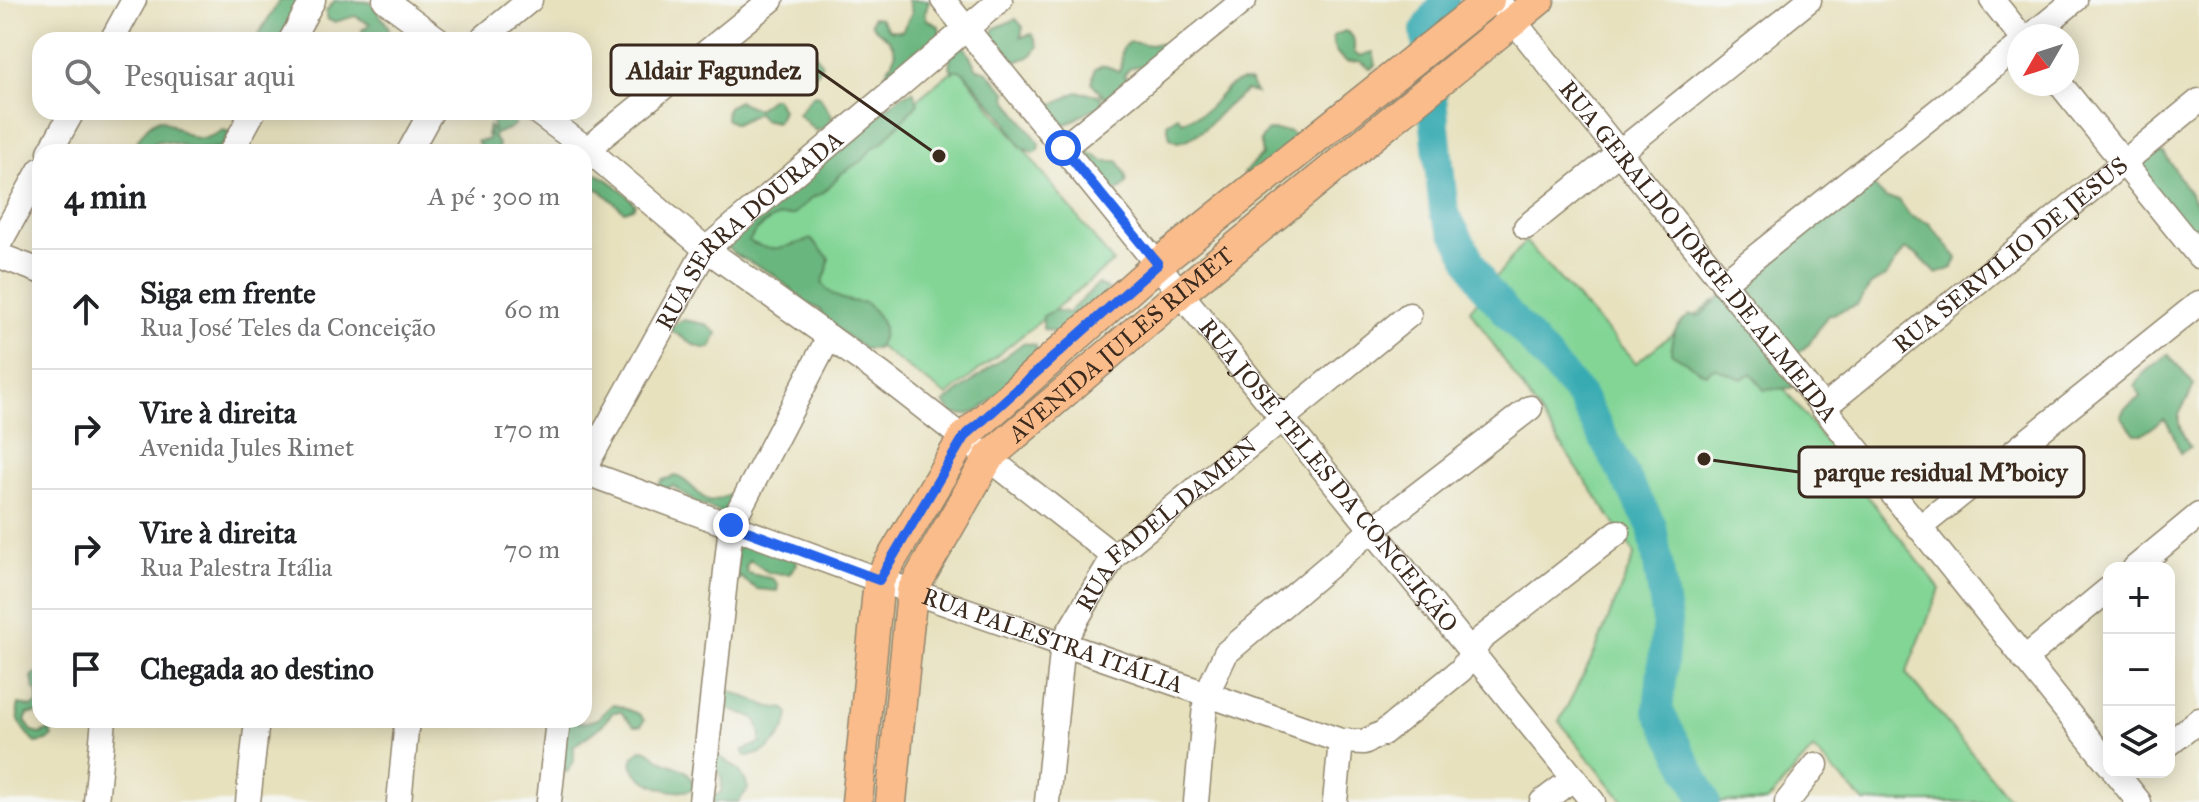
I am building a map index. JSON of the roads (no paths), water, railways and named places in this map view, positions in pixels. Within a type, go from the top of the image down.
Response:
[{"type":"main road","name":"AVENIDA JULES RIMET","points":[[857,802],[879,580],[964,437],[1158,264],[1489,0]]},
{"type":"main road","name":"AVENIDA JULES RIMET","points":[[891,802],[912,591],[989,457],[1505,10],[1539,0]]},
{"type":"street","points":[[116,32],[134,0]]},
{"type":"street","points":[[295,32],[313,0]]},
{"type":"street","points":[[385,0],[428,32]]},
{"type":"street","points":[[491,32],[530,0]]},
{"type":"street","points":[[592,147],[771,0]]},
{"type":"street","name":"RUA JOSÉ TELES DA CONCEIÇÃO","points":[[943,0],[1593,802]]},
{"type":"street","name":"RUA SERRA DOURADA","points":[[592,456],[706,249],[1000,0]]},
{"type":"street","points":[[1063,148],[1244,0]]},
{"type":"street","points":[[1526,227],[1809,0]]},
{"type":"street","points":[[1992,0],[2011,24]]},
{"type":"street","points":[[2046,24],[2075,0]]},
{"type":"street","name":"RUA GERALDO JORGE DE ALMEIDA","points":[[1505,10],[2024,659],[2103,752]]},
{"type":"street","points":[[1723,283],[2007,56]]},
{"type":"street","points":[[2070,96],[2199,256]]},
{"type":"street","name":"RUA SERVILIO DE JESUS","points":[[1823,408],[2199,101]]},
{"type":"street","points":[[54,144],[68,120]]},
{"type":"street","points":[[235,144],[249,120]]},
{"type":"street","points":[[413,144],[427,120]]},
{"type":"street","points":[[547,120],[576,144]]},
{"type":"street","points":[[592,157],[706,249],[964,437],[1114,556]]},
{"type":"street","points":[[0,242],[32,184]]},
{"type":"street","points":[[0,256],[32,268]]},
{"type":"street","points":[[1919,528],[2199,303]]},
{"type":"street","name":"RUA FADEL DAMEN","points":[[1047,802],[1063,642],[1114,556],[1409,315]]},
{"type":"street","points":[[701,802],[731,525],[829,337]]},
{"type":"street","points":[[1196,802],[1206,695],[1226,653],[1373,529],[1530,408]]},
{"type":"street","name":"RUA PALESTRA ITÁLIA","points":[[592,474],[879,580],[1341,741]]},
{"type":"street","points":[[2142,562],[2199,515]]},
{"type":"street","points":[[1335,802],[1341,741],[1364,742],[1383,733],[1461,670],[1481,639],[1618,532]]},
{"type":"street","points":[[2024,659],[2103,594]]},
{"type":"street","points":[[2175,739],[2199,720]]},
{"type":"street","points":[[96,802],[103,728]]},
{"type":"street","points":[[248,802],[256,728]]},
{"type":"street","points":[[399,802],[406,728]]},
{"type":"street","points":[[549,802],[557,728]]},
{"type":"street","points":[[1787,802],[1816,765]]},
{"type":"street","points":[[1542,802],[1574,778]]},
{"type":"street","name":"RUA GERALDO JORGE DE ALMEIDA","points":[[2124,778],[2139,802]]},
{"type":"waterway","points":[[1445,0],[1425,31],[1444,212],[1485,288],[1580,395],[1652,526],[1667,621],[1658,710],[1705,800],[1703,802]]},
{"type":"place","name":"Aldair Fagundez","points":[[939,156]]},
{"type":"place","name":"parque residual M'boicy","points":[[1704,459]]}]
